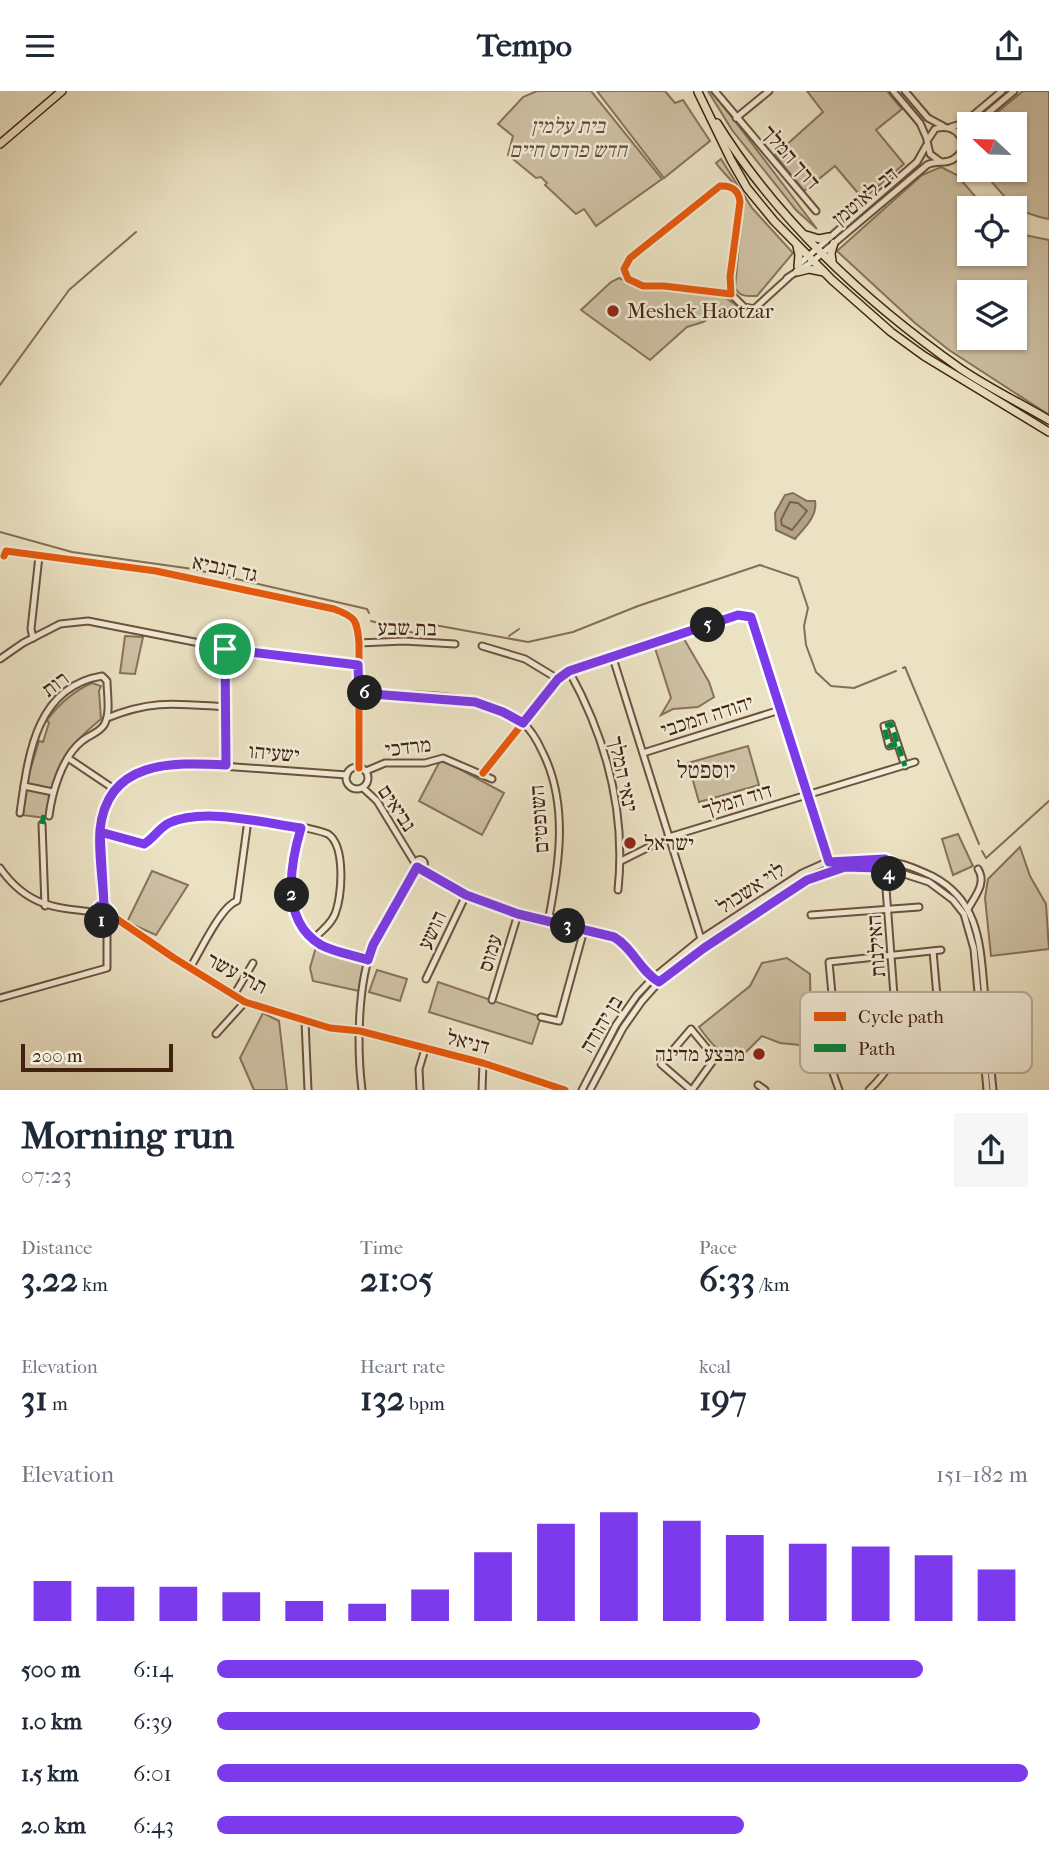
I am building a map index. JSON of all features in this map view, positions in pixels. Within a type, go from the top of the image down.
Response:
[{"type":"main road","points":[[0,144],[62,91]]},
{"type":"main road","points":[[698,92],[744,165],[834,264],[936,351],[964,371],[1049,420]]},
{"type":"main road","points":[[698,92],[747,188],[824,272],[891,332],[924,356],[1049,432]]},
{"type":"main road","points":[[803,233],[818,239],[832,240],[831,255],[834,264]]},
{"type":"main road","points":[[795,242],[799,253],[798,269],[824,272]]},
{"type":"street","name":"דרך המלך","points":[[715,91],[816,211]]},
{"type":"street","points":[[736,118],[769,91]]},
{"type":"street","points":[[892,91],[919,123],[929,154],[941,162],[949,162],[957,156]]},
{"type":"street","points":[[905,91],[928,118],[957,132]]},
{"type":"street","points":[[927,142],[935,129],[964,123],[1002,91]]},
{"type":"street","points":[[989,112],[1014,91]]},
{"type":"street","name":"דב לאוטמן","points":[[832,240],[919,161],[927,142]]},
{"type":"street","name":"דב לאוטמן","points":[[731,294],[744,307],[754,309],[810,258],[925,166],[941,162]]},
{"type":"street","points":[[724,185],[736,190],[740,202],[731,294],[643,286],[628,279],[625,265],[711,191],[724,185]]},
{"type":"street","points":[[722,293],[730,284]]},
{"type":"street","points":[[4,556],[6,551],[34,553],[39,556],[31,629],[33,638]]},
{"type":"street","name":"גד הנביא","points":[[39,556],[156,571],[334,609],[356,621],[358,665]]},
{"type":"street","points":[[483,773],[558,679],[569,671],[738,615],[751,617],[832,871]]},
{"type":"street","points":[[1,657],[60,624],[88,621],[225,649],[358,665]]},
{"type":"street","name":"בת שבע","points":[[359,643],[404,641],[455,644]]},
{"type":"street","points":[[482,646],[525,659],[558,679]]},
{"type":"street","points":[[225,649],[226,765]]},
{"type":"street","points":[[613,657],[704,948]]},
{"type":"street","name":"נביאים","points":[[358,665],[359,768]]},
{"type":"street","name":"ינאי המלך","points":[[569,671],[601,739],[615,801],[621,862],[618,890]]},
{"type":"street","name":"רות","points":[[20,813],[24,786],[43,716],[48,707],[71,687],[99,676],[105,678],[107,717]]},
{"type":"street","name":"השופטים","points":[[359,693],[475,702],[523,723],[536,738],[549,764],[557,795],[559,855],[548,922]]},
{"type":"street","points":[[49,816],[53,792],[68,758],[81,741],[103,728],[107,717],[133,707],[162,703],[226,707]]},
{"type":"street","name":"יהודה המכבי","points":[[643,753],[780,710]]},
{"type":"street","points":[[897,744],[905,766]]},
{"type":"street","points":[[68,758],[114,789],[105,808],[100,832],[104,905]]},
{"type":"street","name":"מרדכי","points":[[366,771],[385,762],[425,762],[443,758],[492,779]]},
{"type":"street","name":"ישעיהו","points":[[114,789],[127,779],[154,767],[181,762],[347,775]]},
{"type":"street","name":"דוד המלך","points":[[621,862],[669,837],[915,762]]},
{"type":"street","points":[[359,768],[366,771],[368,781],[363,787],[355,789],[349,786],[347,775],[351,770],[359,768]]},
{"type":"street","points":[[24,786],[53,792]]},
{"type":"street","name":"נביאים","points":[[363,787],[377,801],[404,847],[420,865],[439,879],[466,895],[518,914],[614,937],[626,944],[659,982]]},
{"type":"street","points":[[100,832],[144,844],[164,826],[186,818],[248,820],[323,832],[333,837],[337,843],[340,863],[340,888],[335,915],[313,939]]},
{"type":"street","points":[[190,968],[221,916],[232,902],[237,901],[248,820]]},
{"type":"street","points":[[42,824],[45,906]]},
{"type":"street","points":[[301,828],[291,866],[291,884],[299,922],[306,933],[323,946],[368,960]]},
{"type":"street","name":"לוי אשכול","points":[[653,978],[701,939],[802,873],[829,862],[864,859],[879,864]]},
{"type":"street","points":[[978,992],[974,949],[964,914],[953,900],[929,882],[892,870],[881,873],[879,864],[885,859],[918,869],[939,880],[958,896],[968,909],[978,932],[984,992]]},
{"type":"street","points":[[891,862],[892,870]]},
{"type":"street","name":"לוי אשכול","points":[[659,982],[704,948],[807,880],[845,867],[879,864]]},
{"type":"street","points":[[362,1090],[359,1071],[360,1031],[368,960],[373,945],[420,865]]},
{"type":"street","points":[[0,868],[10,883],[29,898],[45,906],[95,912]]},
{"type":"street","points":[[968,909],[981,888],[982,875],[978,869]]},
{"type":"street","name":"האילנות","points":[[885,874],[894,992]]},
{"type":"street","name":"הושע","points":[[426,979],[466,895]]},
{"type":"street","points":[[95,912],[99,906],[104,905]]},
{"type":"street","points":[[0,998],[107,968],[110,909],[104,905]]},
{"type":"street","points":[[811,915],[919,907]]},
{"type":"street","points":[[95,912],[99,919],[109,917]]},
{"type":"street","name":"עמוס","points":[[492,1000],[518,914]]},
{"type":"street","name":"תרי עשר","points":[[109,917],[245,1002],[330,1028],[360,1031]]},
{"type":"street","points":[[541,1017],[559,1021],[584,930]]},
{"type":"street","points":[[832,992],[829,963],[941,950]]},
{"type":"street","points":[[933,951],[937,992]]},
{"type":"street","points":[[234,995],[253,963]]},
{"type":"street","name":"בן יהודה","points":[[582,1090],[617,1025],[637,995],[653,978]]},
{"type":"street","name":"בן יהודה","points":[[590,1090],[623,1028],[659,982]]},
{"type":"street","points":[[216,1034],[245,1002]]},
{"type":"street","points":[[305,1021],[308,1090]]},
{"type":"street","points":[[691,1029],[715,1058],[691,1090],[661,1064],[691,1029]]},
{"type":"street","name":"דניאל","points":[[360,1031],[483,1063],[565,1090]]},
{"type":"street","points":[[420,1090],[419,1069],[425,1049]]},
{"type":"street","points":[[482,1090],[483,1063]]},
{"type":"street","points":[[833,1073],[839,1090]]},
{"type":"street","name":"האילנות","points":[[869,1090],[885,1073]]},
{"type":"street","points":[[542,1082],[543,1090]]},
{"type":"street","points":[[758,1085],[765,1090]]},
{"type":"green space","name":"בית עלמין חדש פרדס חיים","points":[[537,91],[591,91],[662,179],[596,226],[584,209],[576,214],[545,185],[547,183],[541,177],[536,178],[508,155],[513,136],[498,124],[523,97]]},
{"type":"green space","points":[[597,91],[665,91],[675,103],[683,100],[710,141],[664,178]]},
{"type":"green space","points":[[708,91],[712,91],[817,229],[796,210],[732,130]]},
{"type":"green space","points":[[807,91],[887,91],[902,109],[876,130],[904,164],[863,199],[835,166],[804,191],[775,155],[823,112]]},
{"type":"green space","points":[[1023,91],[1049,91],[1049,219],[1027,212],[1027,196],[1004,196],[992,182],[1027,182],[1027,112],[998,112]]},
{"type":"green space","points":[[721,159],[752,208],[793,253],[757,296],[747,296],[735,288],[743,201],[736,186],[716,163]]},
{"type":"green space","points":[[941,167],[957,175],[957,182],[963,182],[975,196],[957,196],[957,266],[1027,266],[1027,235],[1049,240],[1049,415],[949,350],[915,323],[837,251],[922,175]]},
{"type":"green space","points":[[619,278],[639,287],[723,296],[743,310],[725,308],[703,322],[687,327],[650,360],[581,310]]},
{"type":"green space","points":[[125,636],[143,637],[135,674],[120,673]]},
{"type":"green space","points":[[684,639],[709,682],[714,697],[698,707],[673,709],[661,715],[671,698],[655,648]]},
{"type":"green space","points":[[92,683],[101,686],[101,719],[76,742],[62,762],[46,818],[21,815],[28,777],[39,741],[43,742],[49,723],[47,720],[67,699]]},
{"type":"green space","points":[[748,746],[759,785],[699,802],[688,763]]},
{"type":"green space","points":[[441,759],[504,793],[482,835],[419,801]]},
{"type":"green space","points":[[958,834],[973,866],[953,875],[942,839]]},
{"type":"green space","points":[[1020,847],[1030,876],[1046,904],[1049,949],[991,956],[985,898],[988,879]]},
{"type":"green space","points":[[152,871],[188,885],[156,935],[127,922]]},
{"type":"green space","points":[[316,947],[364,963],[359,991],[313,981],[310,968]]},
{"type":"green space","points":[[787,958],[810,974],[810,992],[800,992],[800,1045],[780,1043],[762,1036],[741,1057],[728,1055],[712,1043],[699,1027],[750,986],[762,963]]},
{"type":"green space","points":[[377,970],[407,979],[400,1001],[369,992]]},
{"type":"green space","points":[[438,982],[541,1017],[532,1044],[429,1012]]},
{"type":"green space","points":[[263,1013],[279,1021],[287,1090],[254,1090],[240,1058]]},
{"type":"water","points":[[793,493],[807,501],[815,501],[810,521],[795,539],[776,530],[775,513],[785,495]]},
{"type":"waterway","points":[[0,385],[69,290],[136,232]]},
{"type":"waterway","points":[[0,532],[72,552],[193,569],[367,609],[369,613]]},
{"type":"waterway","points":[[371,621],[414,633],[429,624],[528,642],[573,632],[638,606],[760,565],[798,578],[808,608],[804,626],[806,645],[816,672],[831,686],[854,688],[896,671]]},
{"type":"waterway","points":[[509,636],[519,629]]},
{"type":"waterway","points":[[903,668],[905,667],[979,844]]},
{"type":"waterway","points":[[982,851],[986,858],[1049,801]]},
{"type":"marked path","points":[[897,744],[889,746],[884,726],[891,724],[905,766]]},
{"type":"marked path","points":[[42,824],[44,815]]},
{"type":"cycle path","points":[[720,186],[734,190],[740,202],[730,277],[731,294],[643,286],[628,279],[624,269],[630,258],[720,186]]},
{"type":"cycle path","points":[[4,556],[6,551],[156,571],[347,614],[356,624],[359,643],[359,768]]},
{"type":"cycle path","points":[[483,773],[558,679],[569,671],[738,615],[751,617],[832,871]]},
{"type":"cycle path","points":[[111,915],[245,1002],[330,1028],[360,1031],[483,1063],[565,1090]]},
{"type":"place","name":"Meshek Haotzar","points":[[613,311]]},
{"type":"place","name":"ישראל","points":[[630,843]]},
{"type":"place","name":"מבצע מדינה","points":[[759,1054]]},
{"type":"district","name":"יוספטל","points":[[706,770]]},
{"type":"route","points":[[225,649],[226,765],[181,762],[166,764],[140,772],[114,789],[100,826],[99,845],[104,905],[111,912],[107,920],[101,921],[95,912],[99,906],[104,905],[100,832],[139,845],[148,842],[164,826],[186,818],[248,820],[301,828],[291,866],[294,904],[299,922],[306,933],[323,946],[368,960],[373,945],[417,867],[466,895],[518,914],[614,937],[626,944],[659,982],[704,948],[807,880],[845,867],[867,866],[877,868],[885,874],[890,873],[893,867],[890,860],[885,859],[845,859],[829,862],[751,617],[738,615],[569,671],[558,679],[523,723],[475,702],[359,693],[358,665],[225,649]]}]
